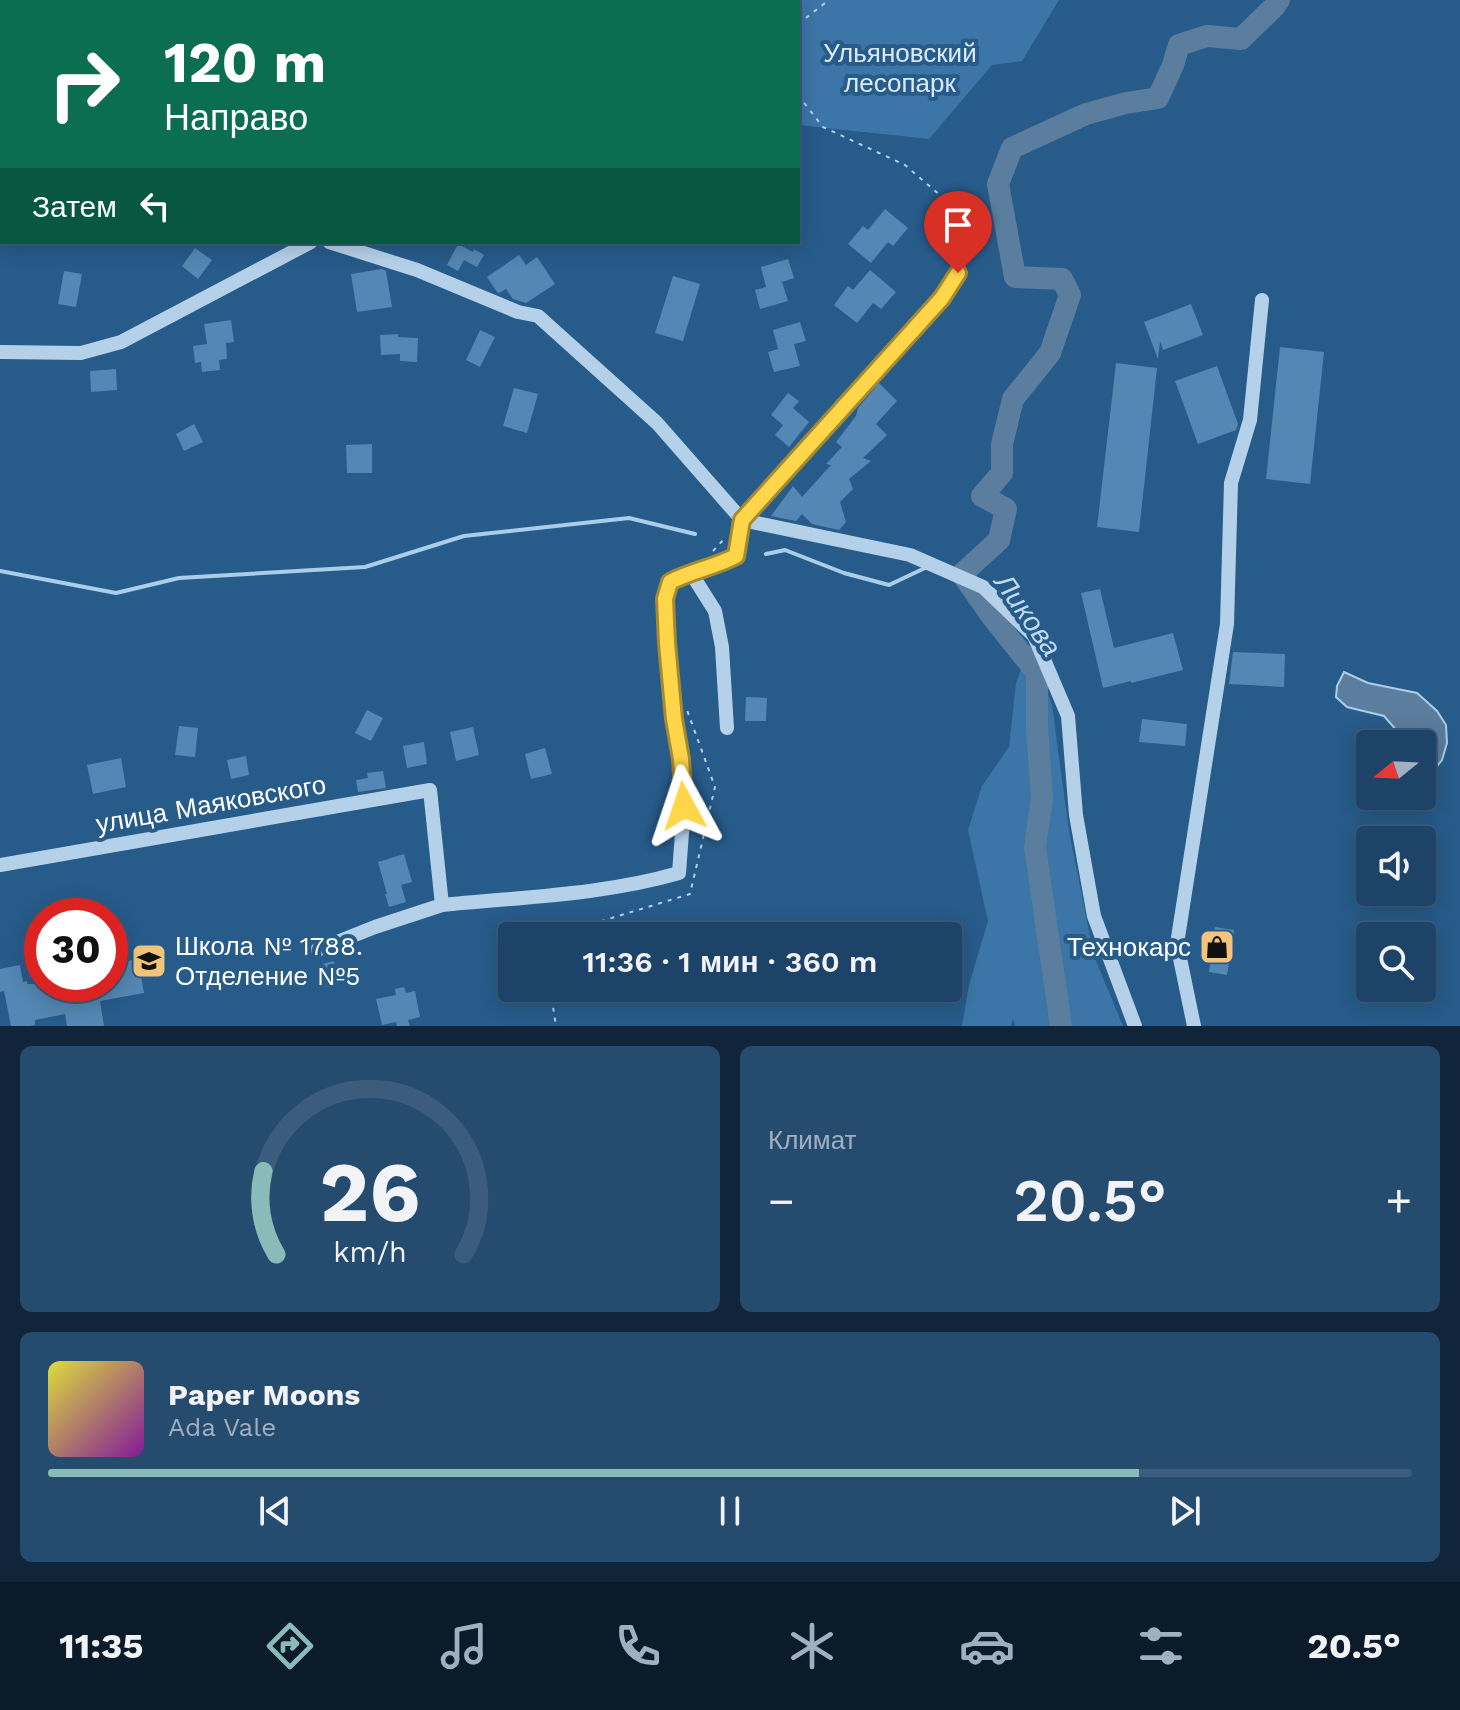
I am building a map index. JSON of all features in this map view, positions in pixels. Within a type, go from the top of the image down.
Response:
[{"type":"street","points":[[0,352],[81,353],[121,342],[307,244]]},
{"type":"street","points":[[335,244],[417,270],[518,312],[538,316],[657,423],[742,520],[910,555],[983,587],[1034,636],[1068,716],[1076,815],[1094,916],[1135,1026]]},
{"type":"street","points":[[317,950],[442,905],[647,882],[679,873],[684,806],[665,599],[670,582],[736,556],[742,520],[942,298],[958,273]]},
{"type":"street","points":[[1194,1026],[1177,944],[1227,624],[1231,483],[1250,420],[1262,300]]},
{"type":"street","points":[[691,573],[715,611],[722,647],[727,728]]},
{"type":"street","name":"улица Маяковского","points":[[0,865],[430,790],[442,905]]},
{"type":"path","points":[[800,22],[829,0]]},
{"type":"path","points":[[800,98],[823,127],[905,165],[971,222],[958,273]]},
{"type":"path","points":[[552,1002],[556,1026]]},
{"type":"green space","name":"Ульяновский лесопарк","points":[[800,0],[1059,0],[1022,61],[992,65],[929,139],[800,125]]},
{"type":"green space","points":[[1030,645],[1052,705],[1069,831],[1094,956],[1123,1026],[1015,1026],[1013,1018],[1011,1026],[962,1026],[969,985],[988,921],[968,830],[982,786],[1009,747],[1016,683]]},
{"type":"shaded area","points":[[1344,672],[1368,683],[1417,693],[1437,711],[1446,725],[1447,743],[1442,760],[1436,768],[1436,730],[1396,730],[1384,716],[1347,707],[1336,697],[1337,686]]},
{"type":"building","points":[[885,209],[908,228],[893,246],[888,242],[871,263],[848,244],[863,226],[868,230]]},
{"type":"building","points":[[458,244],[484,255],[477,267],[464,260],[458,271],[447,265]]},
{"type":"building","points":[[195,248],[212,260],[198,279],[182,266]]},
{"type":"building","points":[[519,255],[526,265],[537,257],[555,284],[526,303],[513,299],[506,289],[497,292],[487,277]]},
{"type":"building","points":[[788,259],[794,278],[782,282],[788,301],[760,309],[755,290],[766,287],[761,267]]},
{"type":"building","points":[[870,270],[896,292],[881,309],[873,303],[857,323],[834,305],[848,286],[853,290]]},
{"type":"building","points":[[64,271],[82,274],[76,307],[58,304]]},
{"type":"building","points":[[386,271],[392,307],[357,312],[351,274]]},
{"type":"building","points":[[673,276],[700,284],[683,341],[655,333]]},
{"type":"building","points":[[1191,304],[1203,335],[1163,350],[1160,341],[1158,359],[1144,322]]},
{"type":"building","points":[[231,320],[234,342],[226,343],[227,359],[219,360],[220,370],[202,372],[201,362],[195,363],[193,346],[207,344],[204,324]]},
{"type":"building","points":[[800,322],[806,341],[794,344],[800,366],[774,372],[768,352],[778,349],[773,330]]},
{"type":"building","points":[[480,330],[495,337],[480,367],[466,360]]},
{"type":"building","points":[[398,334],[398,337],[418,338],[417,362],[400,361],[400,354],[381,355],[380,335]]},
{"type":"building","points":[[1280,347],[1324,352],[1310,484],[1266,479]]},
{"type":"building","points":[[1116,363],[1157,368],[1139,532],[1097,527]]},
{"type":"building","points":[[1217,366],[1238,424],[1236,430],[1198,444],[1175,381]]},
{"type":"building","points":[[116,369],[117,390],[91,392],[90,371]]},
{"type":"building","points":[[879,383],[897,401],[876,424],[887,435],[863,458],[871,461],[849,479],[853,489],[840,502],[846,522],[839,530],[812,524],[802,514],[796,521],[771,516],[793,486],[802,497],[831,465],[826,464],[842,447],[836,442]]},
{"type":"building","points":[[514,388],[538,394],[527,433],[503,426]]},
{"type":"building","points":[[788,393],[799,401],[793,408],[809,422],[789,447],[775,435],[783,425],[771,415]]},
{"type":"building","points":[[194,424],[203,442],[184,451],[176,434]]},
{"type":"building","points":[[372,444],[372,473],[347,473],[346,445]]},
{"type":"building","points":[[1100,589],[1114,648],[1173,633],[1183,670],[1103,688],[1081,593]]},
{"type":"building","points":[[1233,652],[1285,654],[1284,687],[1229,684]]},
{"type":"building","points":[[746,697],[767,698],[766,721],[745,721]]},
{"type":"building","points":[[367,710],[383,718],[371,741],[355,733]]},
{"type":"building","points":[[1142,719],[1187,724],[1185,746],[1139,742]]},
{"type":"building","points":[[179,726],[198,728],[195,757],[175,755]]},
{"type":"building","points":[[473,727],[479,755],[456,761],[450,732]]},
{"type":"building","points":[[424,742],[427,764],[407,768],[403,746]]},
{"type":"building","points":[[545,748],[552,774],[531,779],[525,754]]},
{"type":"building","points":[[246,756],[249,775],[231,779],[227,760]]},
{"type":"building","points":[[121,758],[126,787],[93,794],[87,765]]},
{"type":"building","points":[[383,771],[386,788],[358,792],[356,780],[368,778],[367,773]]},
{"type":"building","points":[[404,854],[412,882],[401,885],[406,902],[389,907],[378,862]]},
{"type":"building","points":[[1215,927],[1234,930],[1227,975],[1209,972]]},
{"type":"building","points":[[138,959],[144,993],[128,996],[128,961]]},
{"type":"building","points":[[334,961],[338,984],[322,987],[318,965]]},
{"type":"building","points":[[20,965],[24,1002],[100,1002],[104,1026],[67,1026],[65,1014],[35,1020],[35,1025],[11,1026],[4,991],[0,992],[0,969]]},
{"type":"building","points":[[404,987],[406,993],[415,991],[420,1017],[408,1020],[410,1026],[397,1026],[396,1022],[382,1025],[376,999],[396,995],[395,989]]},
{"type":"waterway","name":"Ликова","points":[[1061,1026],[1035,847],[1042,798],[1037,673],[962,574],[999,540],[1006,509],[982,496],[1002,473],[1002,444],[1013,399],[1050,353],[1070,295],[1062,279],[1015,277],[998,184],[1012,148],[1086,114],[1158,98],[1179,45],[1207,36],[1241,39],[1279,0]]},
{"type":"waterway","points":[[0,571],[116,593],[179,578],[365,567],[464,536],[629,518],[695,534]]},
{"type":"waterway","points":[[766,554],[785,550],[844,573],[889,585],[925,568]]},
{"type":"place","name":"Технокарс","points":[[1217,947]]},
{"type":"place","name":"Школа № 1788. Отделение №5","points":[[149,961]]},
{"type":"route","points":[[684,806],[667,643],[665,599],[670,582],[736,556],[742,520],[942,298],[958,273]]}]
